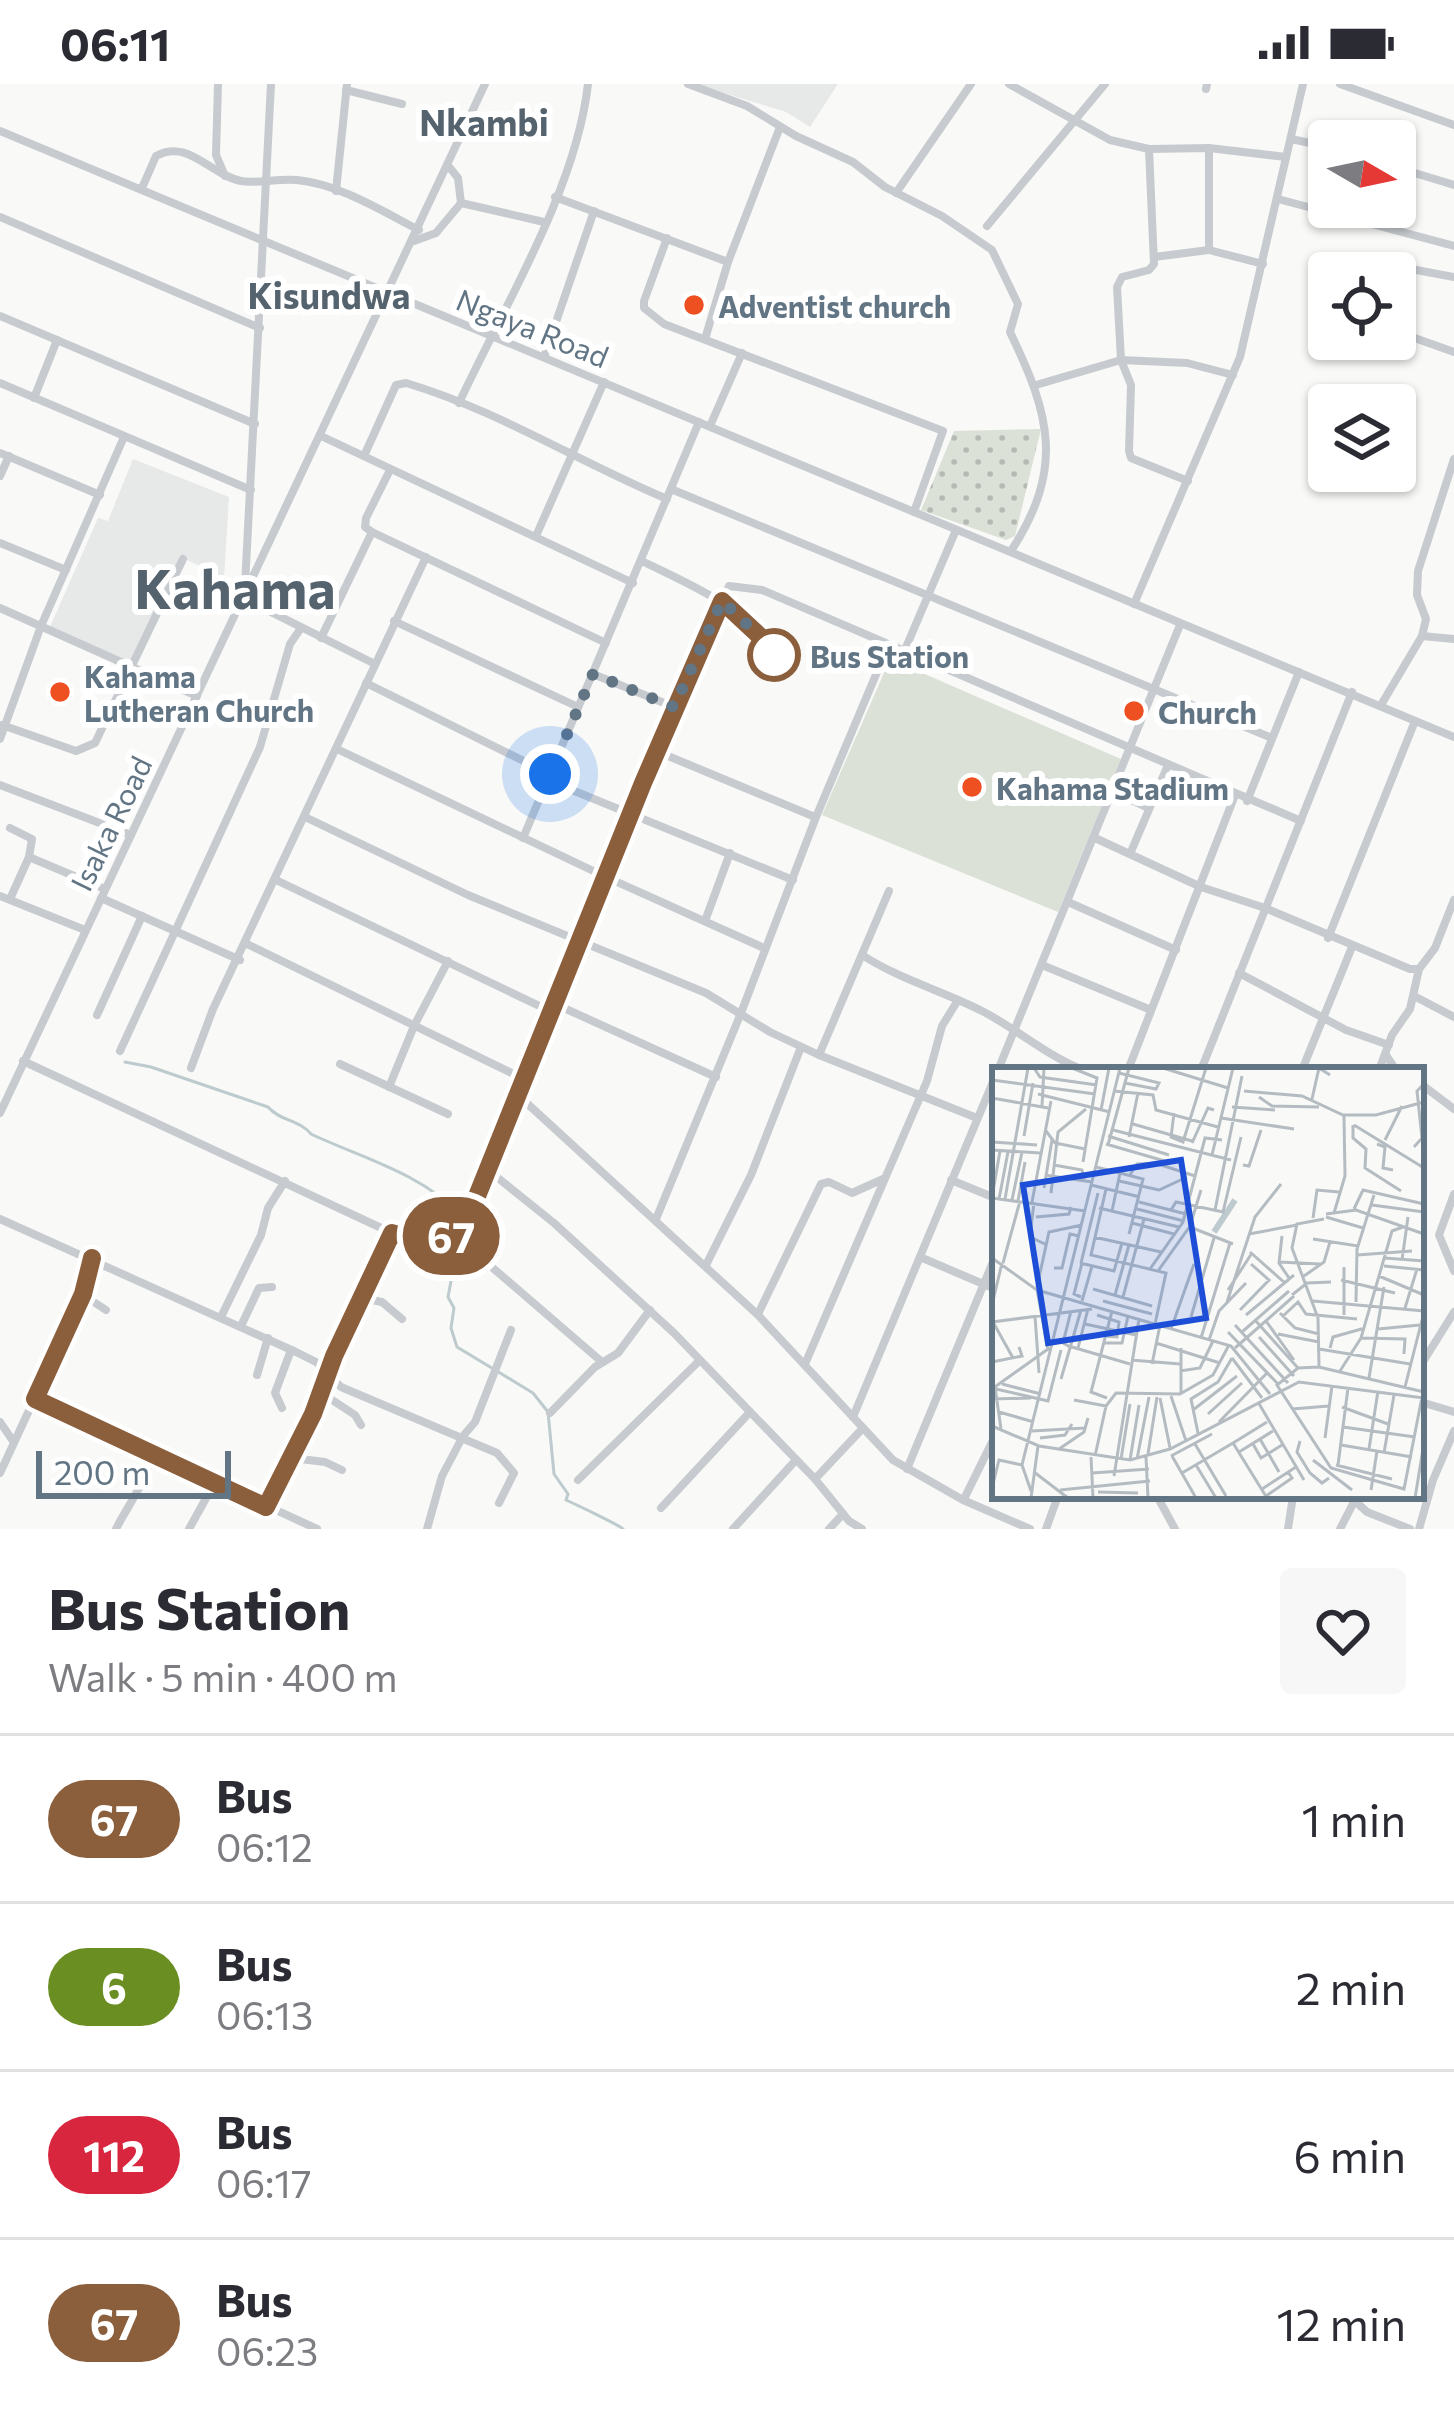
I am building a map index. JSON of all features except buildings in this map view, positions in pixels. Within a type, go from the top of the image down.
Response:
[{"type":"street","points":[[218,84],[216,154],[225,176]]},
{"type":"street","points":[[271,84],[244,596],[373,663]]},
{"type":"street","name":"Isaka Road","points":[[2,1106],[485,84]]},
{"type":"street","points":[[459,403],[555,197],[588,84]]},
{"type":"street","points":[[688,84],[747,106],[853,161],[896,193],[942,216],[992,250],[1018,304],[1011,335],[1036,385],[1048,437],[1037,502],[1011,551]]},
{"type":"street","points":[[896,193],[971,84]]},
{"type":"street","points":[[1009,84],[1110,140],[1149,149],[1209,148],[1286,157]]},
{"type":"street","points":[[987,226],[1105,84]]},
{"type":"street","points":[[1134,604],[1233,375],[1303,84]]},
{"type":"street","points":[[1340,84],[1454,125]]},
{"type":"street","points":[[1393,100],[1397,84]]},
{"type":"street","points":[[336,191],[346,87],[402,104]]},
{"type":"street","points":[[705,339],[728,262],[780,127]]},
{"type":"street","name":"Ngaya Road","points":[[0,130],[1454,737]]},
{"type":"street","points":[[1291,139],[1308,143]]},
{"type":"street","points":[[1209,148],[1209,250]]},
{"type":"street","points":[[1149,149],[1154,256],[1150,270],[1122,278],[1117,287],[1121,360],[1131,385],[1131,458],[1188,481]]},
{"type":"street","points":[[142,188],[160,152],[177,150],[247,183],[266,179],[312,182],[419,230]]},
{"type":"street","points":[[413,241],[436,233],[461,203],[458,178],[449,167]]},
{"type":"street","points":[[1416,173],[1454,185]]},
{"type":"street","points":[[555,197],[728,262]]},
{"type":"street","points":[[1278,200],[1454,246]]},
{"type":"street","points":[[461,203],[544,222]]},
{"type":"street","points":[[544,357],[594,211]]},
{"type":"street","points":[[0,217],[260,328]]},
{"type":"street","points":[[667,238],[644,308],[664,324],[944,431],[914,512]]},
{"type":"street","points":[[1154,256],[1209,250],[1263,264]]},
{"type":"street","points":[[1416,270],[1454,278]]},
{"type":"street","points":[[0,316],[255,424]]},
{"type":"street","points":[[1416,338],[1454,352]]},
{"type":"street","points":[[34,398],[57,340]]},
{"type":"street","points":[[710,426],[742,353]]},
{"type":"street","points":[[1036,385],[1121,360],[1187,363],[1233,375]]},
{"type":"street","points":[[536,536],[604,382]]},
{"type":"street","points":[[0,383],[251,490]]},
{"type":"street","points":[[364,455],[396,385],[411,384],[572,455],[928,593],[1272,738]]},
{"type":"street","points":[[523,838],[699,422]]},
{"type":"street","points":[[321,436],[633,583]]},
{"type":"street","points":[[0,739],[41,626],[124,437]]},
{"type":"street","points":[[0,476],[4,455],[100,495]]},
{"type":"street","points":[[1382,705],[1422,636],[1426,619],[1417,595],[1418,571],[1449,488],[1454,459]]},
{"type":"street","points":[[389,470],[366,518],[365,526],[372,532],[606,643]]},
{"type":"street","points":[[904,652],[956,530]]},
{"type":"street","points":[[321,638],[372,532]]},
{"type":"street","points":[[0,543],[66,570]]},
{"type":"street","points":[[191,1068],[213,1009],[427,557]]},
{"type":"street","points":[[2,725],[76,751],[95,743],[183,559]]},
{"type":"street","points":[[642,561],[722,601],[774,655]]},
{"type":"street","points":[[458,1238],[674,707],[729,586],[751,587],[1300,821]]},
{"type":"street","points":[[0,608],[197,696]]},
{"type":"street","points":[[394,620],[578,707]]},
{"type":"street","points":[[1000,1067],[1180,625]]},
{"type":"street","points":[[120,1051],[260,747],[290,644],[301,628]]},
{"type":"street","points":[[1422,636],[1454,639]]},
{"type":"street","points":[[656,1219],[888,646]]},
{"type":"street","points":[[1247,801],[1299,672]]},
{"type":"street","points":[[593,674],[674,707]]},
{"type":"street","points":[[366,683],[550,774],[562,786],[793,880]]},
{"type":"street","points":[[1202,1067],[1352,692]]},
{"type":"street","points":[[1328,938],[1415,721]]},
{"type":"street","points":[[337,749],[764,948]]},
{"type":"street","points":[[656,752],[815,817]]},
{"type":"street","points":[[1130,854],[1168,765]]},
{"type":"street","points":[[0,785],[131,836]]},
{"type":"street","points":[[1114,792],[1148,808]]},
{"type":"street","points":[[1129,1067],[1234,795]]},
{"type":"street","points":[[305,817],[579,943],[706,993],[801,1047],[977,1118]]},
{"type":"street","points":[[10,828],[32,839],[29,857],[5,898],[85,930]]},
{"type":"street","points":[[1095,838],[1328,938],[1419,969]]},
{"type":"street","points":[[705,922],[730,854]]},
{"type":"street","points":[[29,857],[142,916],[240,959]]},
{"type":"street","points":[[276,880],[553,1008],[716,1076]]},
{"type":"street","points":[[819,1055],[889,891]]},
{"type":"street","points":[[1380,1067],[1414,996],[1419,969],[1435,948],[1454,900]]},
{"type":"street","points":[[1068,902],[1176,950]]},
{"type":"street","points":[[97,1015],[142,916]]},
{"type":"street","points":[[1443,927],[1454,932]]},
{"type":"street","points":[[247,944],[524,1079]]},
{"type":"street","points":[[1302,1067],[1352,947]]},
{"type":"street","points":[[862,955],[914,985],[1009,1025],[1074,1067]]},
{"type":"street","points":[[389,1087],[448,961]]},
{"type":"street","points":[[1042,965],[1151,1010]]},
{"type":"street","points":[[1239,974],[1387,1049],[1395,1067]]},
{"type":"street","points":[[1414,996],[1454,1017]]},
{"type":"street","points":[[805,1364],[932,1065],[942,1026],[958,1000]]},
{"type":"street","points":[[706,1265],[751,1175],[801,1047]]},
{"type":"street","points":[[23,1061],[392,1233],[428,1244],[444,1235],[458,1238],[602,1362]]},
{"type":"street","points":[[340,1064],[448,1114]]},
{"type":"street","points":[[853,1417],[992,1084]]},
{"type":"street","points":[[1424,1086],[1454,1109]]},
{"type":"street","points":[[519,1096],[758,1315],[893,1460],[1030,1529]]},
{"type":"street","points":[[488,1170],[554,1222],[650,1310],[862,1529]]},
{"type":"street","points":[[758,1315],[821,1184],[830,1182],[857,1192],[884,1179]]},
{"type":"street","points":[[950,1180],[992,1197]]},
{"type":"street","points":[[221,1317],[261,1235],[268,1208],[285,1181]]},
{"type":"street","points":[[1454,1194],[1439,1235],[1454,1270]]},
{"type":"street","points":[[0,1219],[268,1338],[316,1362],[341,1387],[502,1456],[514,1473],[499,1503]]},
{"type":"street","points":[[266,1507],[392,1233]]},
{"type":"street","points":[[920,1257],[992,1287]]},
{"type":"street","points":[[0,1473],[82,1295],[92,1258]]},
{"type":"street","points":[[907,1469],[992,1265]]},
{"type":"street","points":[[241,1326],[259,1288],[272,1287]]},
{"type":"street","points":[[82,1295],[106,1310]]},
{"type":"street","points":[[362,1298],[382,1302],[401,1319]]},
{"type":"street","points":[[550,1413],[602,1362],[618,1353],[650,1310]]},
{"type":"street","points":[[1424,1360],[1454,1312]]},
{"type":"street","points":[[427,1529],[442,1476],[479,1414],[511,1330]]},
{"type":"street","points":[[257,1375],[268,1338]]},
{"type":"street","points":[[282,1408],[275,1393],[291,1350]]},
{"type":"street","points":[[578,1480],[699,1361]]},
{"type":"street","points":[[320,1392],[355,1415],[361,1425]]},
{"type":"street","points":[[35,1399],[317,1529]]},
{"type":"street","points":[[1424,1403],[1454,1412]]},
{"type":"street","points":[[661,1508],[750,1412]]},
{"type":"street","points":[[0,1422],[14,1442]]},
{"type":"street","points":[[814,1479],[862,1428]]},
{"type":"street","points":[[1357,1499],[1367,1512],[1414,1529],[1454,1431]]},
{"type":"street","points":[[963,1499],[992,1442]]},
{"type":"street","points":[[116,1529],[150,1471],[150,1450]]},
{"type":"street","points":[[292,1458],[325,1462],[342,1470]]},
{"type":"street","points":[[733,1529],[795,1461]]},
{"type":"street","points":[[189,1529],[215,1482]]},
{"type":"street","points":[[1046,1529],[1057,1499]]},
{"type":"street","points":[[1159,1499],[1175,1529]]},
{"type":"street","points":[[1288,1529],[1293,1499]]},
{"type":"street","points":[[1340,1529],[1355,1499]]},
{"type":"street","points":[[829,1529],[843,1514]]},
{"type":"shaded area","points":[[695,84],[838,84],[810,127],[786,112]]},
{"type":"shaded area","points":[[1041,429],[1015,536],[1006,540],[921,510],[954,431]]},
{"type":"shaded area","points":[[133,459],[229,497],[224,578],[181,557],[130,664],[50,627],[98,518],[108,521]]},
{"type":"shaded area","name":"Kahama Stadium","points":[[890,659],[1121,759],[1058,912],[822,815]]},
{"type":"waterway","points":[[125,1062],[268,1107],[311,1134],[409,1177],[460,1214],[452,1233]]},
{"type":"waterway","points":[[453,1242],[456,1255],[448,1297],[454,1308],[451,1328],[457,1347],[533,1393],[548,1412],[554,1474],[568,1494],[566,1500],[623,1529]]},
{"type":"bus line","name":"67","points":[[92,1258],[83,1294],[35,1399],[266,1507],[313,1414],[334,1356],[392,1233],[428,1244],[444,1235],[458,1238],[465,1226],[674,707],[722,601],[774,655]]},
{"type":"place","name":"Adventist church","points":[[694,305]]},
{"type":"place","name":"Bus Station","points":[[774,655]]},
{"type":"place","name":"Kahama Lutheran Church","points":[[60,692]]},
{"type":"place","name":"Church","points":[[1134,711]]},
{"type":"place","name":"Kahama Stadium","points":[[972,787]]},
{"type":"district","name":"Nkambi","points":[[484,121]]},
{"type":"district","name":"Kisundwa","points":[[329,294]]},
{"type":"district","name":"Kahama","points":[[235,587]]},
{"type":"route","points":[[550,774],[593,674],[674,707],[722,601],[774,655]]}]
